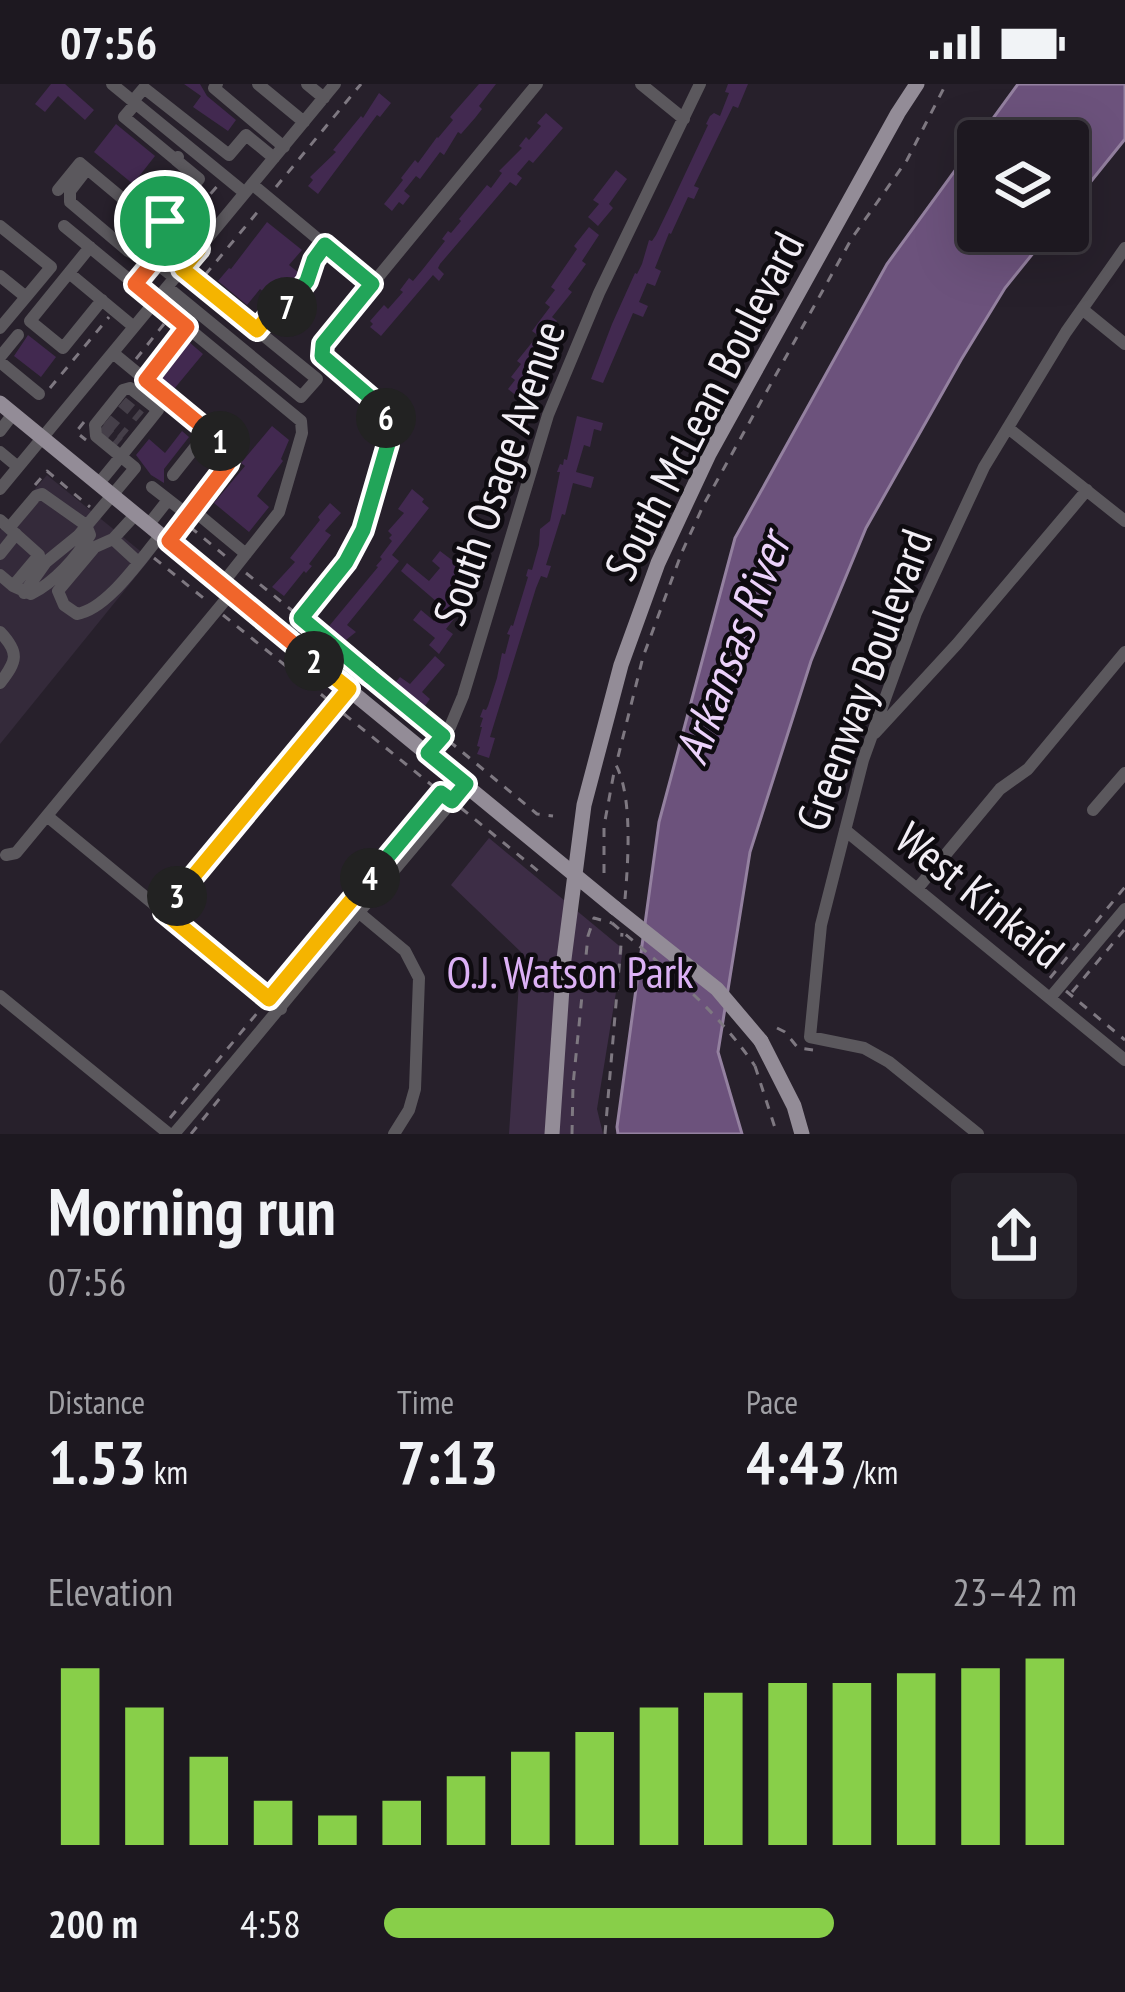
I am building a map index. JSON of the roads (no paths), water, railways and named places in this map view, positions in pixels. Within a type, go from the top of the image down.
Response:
[{"type":"main road","name":"South McLean Boulevard","points":[[552,1134],[564,958],[584,805],[621,665],[658,563],[709,454],[917,84]]},
{"type":"main road","points":[[7,409],[575,873],[614,915],[717,989],[760,1041],[794,1106],[802,1134]]},
{"type":"street","points":[[112,84],[221,173],[268,197],[372,284]]},
{"type":"street","points":[[218,84],[214,88],[279,152]]},
{"type":"street","points":[[258,84],[304,122]]},
{"type":"street","points":[[308,84],[324,98]]},
{"type":"street","points":[[0,489],[335,84]]},
{"type":"street","points":[[286,638],[358,541],[388,444],[387,420],[379,405],[322,356],[323,344],[537,84]]},
{"type":"street","points":[[641,84],[684,119]]},
{"type":"street","name":"South Osage Avenue","points":[[428,753],[450,727],[463,696],[548,415],[599,293],[700,84]]},
{"type":"street","points":[[87,169],[70,191],[70,202],[134,254],[200,179],[124,117],[144,88],[230,155]]},
{"type":"street","points":[[176,160],[199,131]]},
{"type":"street","points":[[221,173],[246,135],[279,152]]},
{"type":"street","points":[[58,190],[80,163],[199,249]]},
{"type":"street","points":[[0,226],[51,266],[0,324]]},
{"type":"street","points":[[5,855],[16,854],[217,610],[242,560],[279,512],[302,433],[301,422],[64,226]]},
{"type":"street","points":[[231,340],[281,315],[307,281],[325,245]]},
{"type":"street","points":[[90,247],[30,321],[63,348],[102,300]]},
{"type":"street","name":"Greenway Boulevard","points":[[978,1134],[890,1062],[864,1048],[810,1037],[820,925],[871,738],[916,614],[984,467],[1082,308],[1125,248]]},
{"type":"street","points":[[141,251],[175,278],[200,284],[317,379],[301,397],[187,304],[175,278]]},
{"type":"street","points":[[69,273],[134,327]]},
{"type":"street","points":[[0,280],[26,297]]},
{"type":"street","points":[[0,280],[15,302],[0,324]]},
{"type":"street","points":[[187,304],[200,284]]},
{"type":"street","points":[[1082,308],[1125,344]]},
{"type":"street","points":[[146,380],[187,327]]},
{"type":"street","points":[[18,335],[1,363],[45,391]]},
{"type":"street","points":[[113,352],[232,451],[228,464],[188,515],[154,528],[113,539],[94,547],[58,591],[64,605],[77,614],[102,602],[142,557],[154,528],[168,500]]},
{"type":"street","points":[[97,373],[122,395]]},
{"type":"street","points":[[19,589],[98,513],[106,489],[135,468],[125,445],[96,436],[100,420],[130,388],[158,410],[147,416],[125,445]]},
{"type":"street","points":[[75,399],[100,420]]},
{"type":"street","points":[[0,431],[7,409]]},
{"type":"street","points":[[1008,428],[1125,521]]},
{"type":"street","points":[[173,476],[208,431]]},
{"type":"street","points":[[0,452],[18,467]]},
{"type":"street","points":[[152,487],[242,560]]},
{"type":"street","points":[[871,738],[1087,490]]},
{"type":"street","points":[[0,554],[8,527],[42,494],[90,535],[81,550],[36,592],[19,589],[0,575]]},
{"type":"street","points":[[8,527],[39,555],[19,589]]},
{"type":"street","points":[[113,539],[142,557]]},
{"type":"street","points":[[0,632],[12,645],[15,658],[5,667],[0,683]]},
{"type":"street","points":[[917,890],[1000,789],[1028,769],[1125,652]]},
{"type":"street","points":[[164,912],[349,689]]},
{"type":"street","points":[[1093,810],[1125,772]]},
{"type":"street","points":[[0,996],[168,1132],[357,911],[447,797],[466,784]]},
{"type":"street","points":[[47,816],[275,1004]]},
{"type":"street","name":"West Kinkaid","points":[[845,830],[1125,1060]]},
{"type":"street","points":[[1050,998],[1125,909]]},
{"type":"street","points":[[357,911],[405,951],[419,978],[415,1089],[394,1134]]},
{"type":"water","points":[[1018,84],[1125,84],[1125,139],[1089,184],[1089,120],[992,120]]},
{"type":"water","name":"Arkansas River","points":[[957,168],[957,252],[1034,252],[1005,288],[961,360],[866,528],[811,661],[750,852],[718,1052],[742,1134],[618,1134],[659,822],[735,538],[887,264]]},
{"type":"tunnel","points":[[122,402],[140,417]]},
{"type":"tunnel","points":[[107,420],[125,435]]},
{"type":"tunnel","points":[[101,428],[119,443]]},
{"type":"park label","name":"O.J. Watson Park","points":[[570,972]]}]
